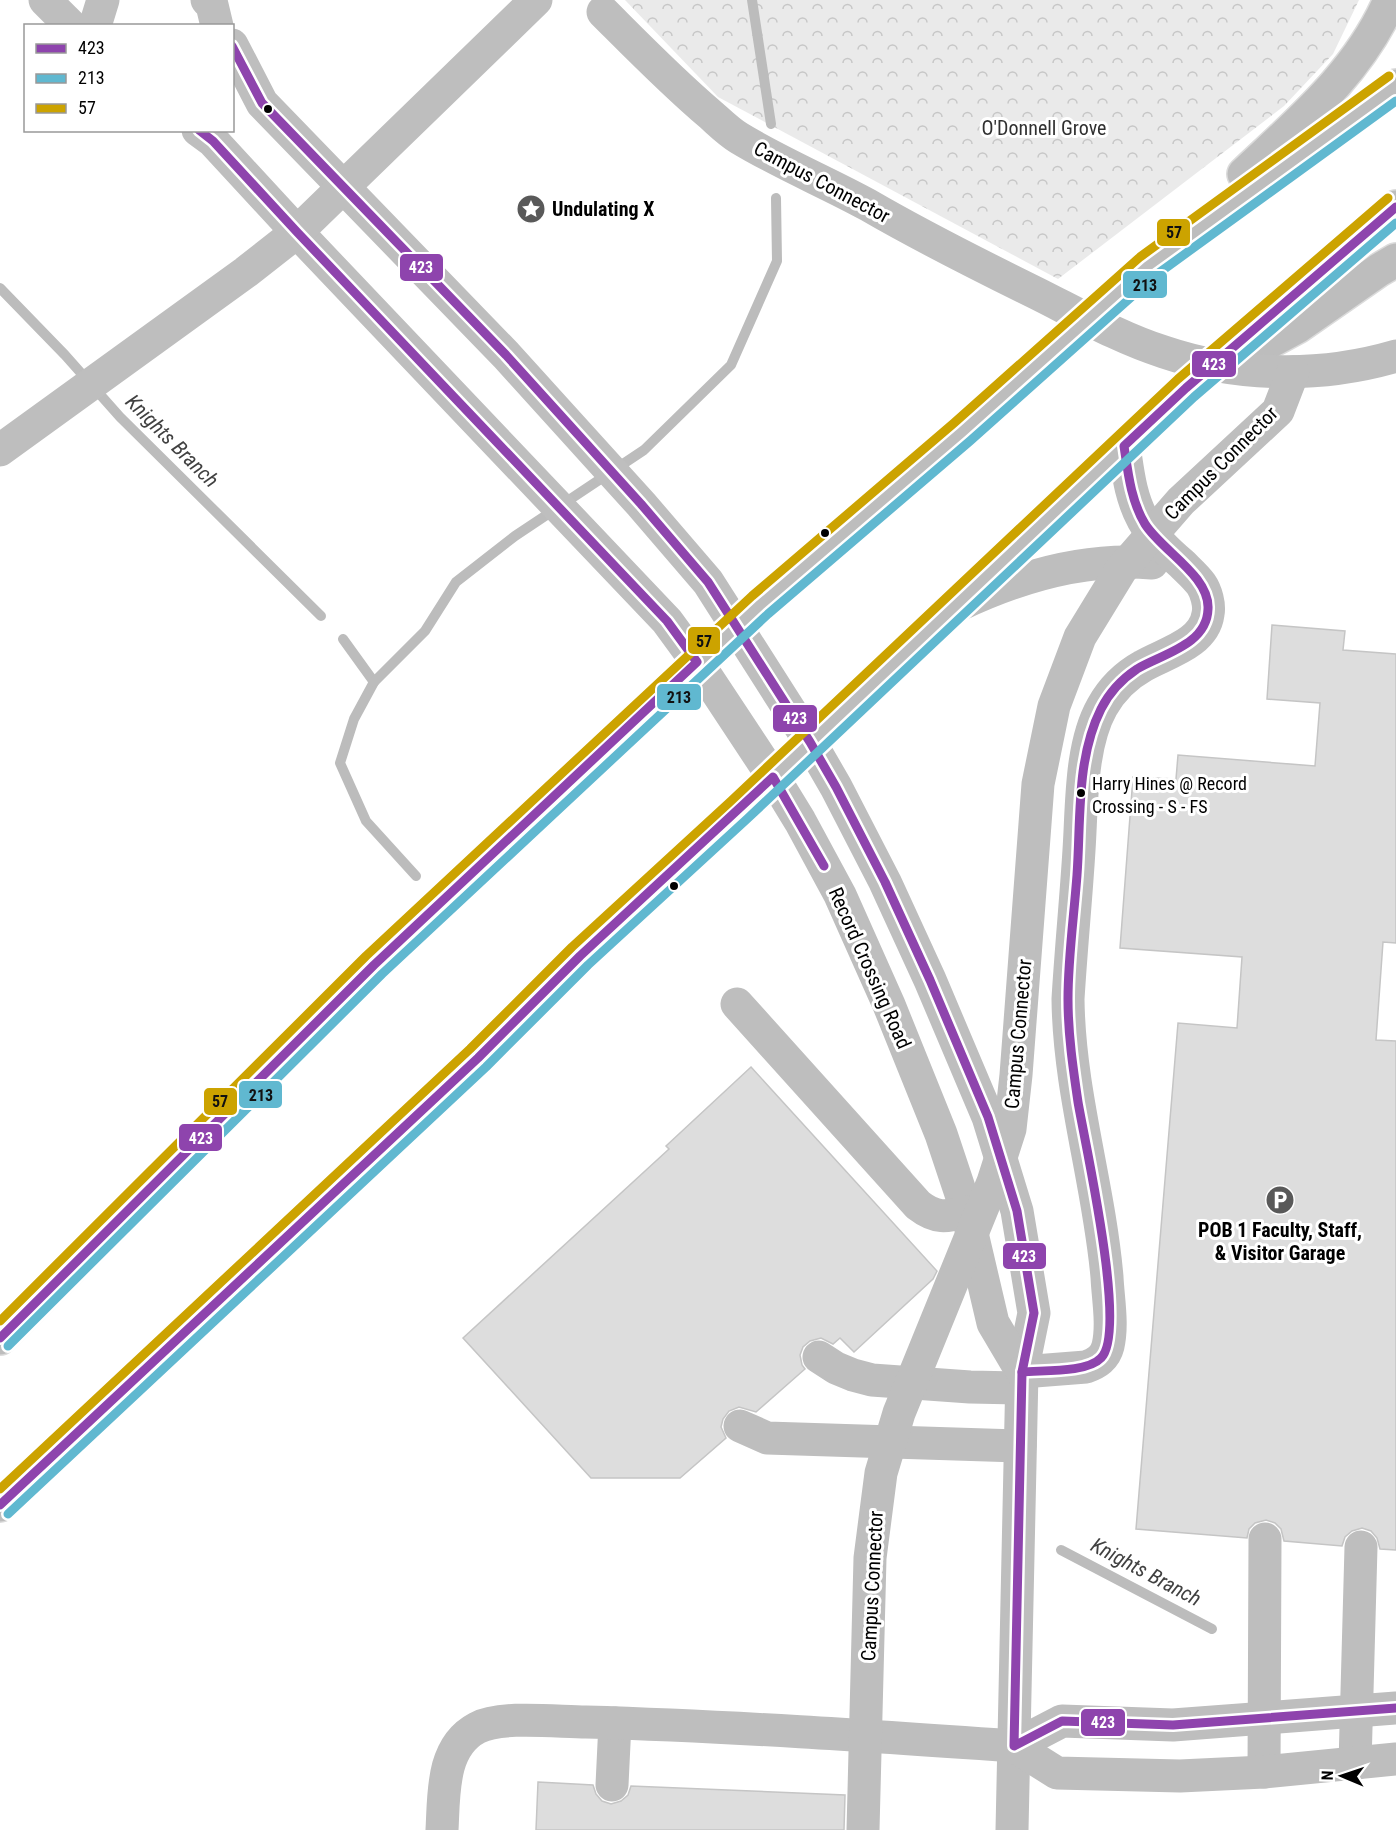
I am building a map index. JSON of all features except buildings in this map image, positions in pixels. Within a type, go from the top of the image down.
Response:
[{"type":"main road","points":[[0,1338],[374,965],[698,662],[1148,266],[1309,114],[1342,78],[1368,40],[1390,0]]},
{"type":"main road","points":[[1148,266],[1396,86]]},
{"type":"main road","points":[[4,1492],[478,1058],[580,956],[1186,388],[1396,207]]},
{"type":"main road","points":[[1186,388],[1297,327],[1378,270],[1396,260]]},
{"type":"street","points":[[45,0],[68,24]]},
{"type":"street","points":[[0,450],[246,272],[297,232],[536,0]]},
{"type":"street","name":"Campus Connector","points":[[597,6],[691,98],[738,137],[932,242],[1122,336],[1164,352],[1249,370],[1293,372],[1337,369],[1396,356]]},
{"type":"street","points":[[234,49],[262,103],[506,355],[641,504],[708,582],[810,742],[885,882],[930,980],[988,1117],[1017,1210],[1034,1313],[1021,1380],[1012,1830]]},
{"type":"street","name":"Record Crossing Road","points":[[201,132],[213,141],[465,411],[667,621],[698,662],[800,821],[840,895],[941,1134],[967,1212],[993,1323],[1021,1380]]},
{"type":"street","name":"Campus Connector","points":[[863,1830],[870,1558],[881,1473],[899,1413],[993,1182],[1010,1129],[1038,784],[1054,706],[1080,637],[1121,570],[1181,501],[1278,411],[1293,372]]},
{"type":"street","points":[[819,1357],[854,1376],[872,1380],[970,1388],[1086,1367],[1096,1364],[1108,1348],[1109,1306],[1102,1228],[1083,1131],[1068,1029],[1069,980],[1086,765],[1093,729],[1112,690],[1142,667],[1191,640],[1202,629],[1208,615],[1207,599],[1201,584],[1152,535],[1143,518],[1129,485],[1125,446]]},
{"type":"street","points":[[952,608],[993,589],[1069,567],[1100,562],[1131,561],[1186,569]]},
{"type":"street","points":[[737,1004],[918,1205],[928,1212],[945,1217],[967,1212]]},
{"type":"street","points":[[740,1426],[767,1438],[1020,1446]]},
{"type":"street","points":[[1264,1772],[1266,1539]]},
{"type":"street","points":[[1355,1764],[1361,1547]]},
{"type":"street","points":[[1014,1746],[1062,1721],[1173,1725],[1396,1708]]},
{"type":"street","points":[[442,1830],[444,1782],[456,1746],[478,1727],[506,1720],[615,1723],[1014,1746],[1057,1773],[1180,1776],[1264,1772],[1396,1759]]},
{"type":"street","points":[[612,1785],[615,1723]]},
{"type":"green space","name":"O'Donnell Grove","points":[[625,0],[1359,0],[1333,54],[1284,106],[1058,279],[718,97]]},
{"type":"waterway","points":[[752,0],[771,124]]},
{"type":"waterway","points":[[374,682],[425,631],[456,582],[515,536],[644,450],[731,365],[777,261],[776,198]]},
{"type":"waterway","name":"Knights Branch","points":[[0,288],[65,355],[120,417],[321,616]]},
{"type":"waterway","name":"Knights Branch","points":[[343,639],[374,682],[354,719],[340,763],[366,821],[416,876]]},
{"type":"waterway","name":"Knights Branch","points":[[1061,1550],[1212,1629]]},
{"type":"transit line","name":"423","points":[[234,50],[262,103],[506,355],[641,504],[708,582],[810,742],[885,882],[930,980],[988,1117],[1017,1211],[1034,1313],[1022,1372],[1014,1746],[1062,1721],[1173,1725],[1396,1708]]},
{"type":"transit line","name":"57","points":[[0,1321],[366,956],[752,596],[954,423],[1140,257],[1389,76]]},
{"type":"transit line","name":"213","points":[[8,1346],[382,974],[768,614],[970,441],[1156,275],[1396,101]]},
{"type":"transit line","name":"423","points":[[0,1338],[374,965],[697,662],[667,621],[213,141],[202,132]]},
{"type":"transit line","name":"57","points":[[0,1489],[470,1049],[572,947],[731,801],[1178,379],[1388,198]]},
{"type":"transit line","name":"423","points":[[1022,1372],[1064,1370],[1086,1366],[1101,1358],[1108,1341],[1110,1313],[1107,1277],[1078,1102],[1068,1012],[1081,790],[1087,748],[1101,709],[1116,687],[1137,669],[1192,640],[1206,621],[1208,609],[1207,597],[1201,586],[1184,564],[1153,534],[1140,515],[1131,486],[1124,446],[1186,388],[1396,207]]},
{"type":"transit line","name":"213","points":[[8,1514],[486,1067],[588,965],[747,819],[1194,397],[1396,223]]},
{"type":"transit line","name":"423","points":[[0,1505],[478,1058],[580,956],[773,777],[824,866]]},
{"type":"place","name":"Undulating X","points":[[531,209]]},
{"type":"place","name":"Harry Hines @ Record Crossing - S - FS","points":[[1081,793]]},
{"type":"place","name":"POB 1 Faculty, Staff, & Visitor Garage","points":[[1280,1200]]}]
